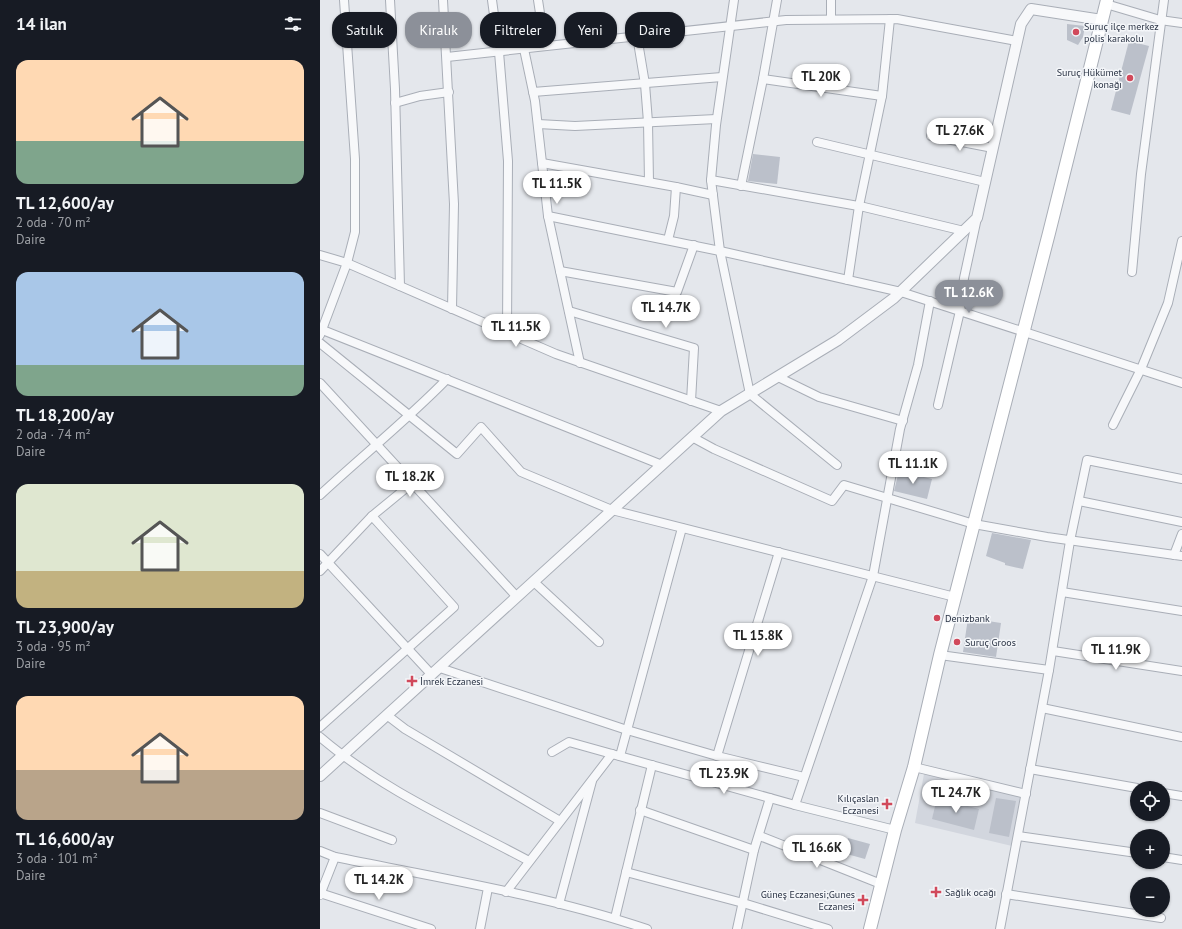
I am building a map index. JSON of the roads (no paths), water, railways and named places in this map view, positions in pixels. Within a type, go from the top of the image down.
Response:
[{"type":"main road","points":[[870,929],[895,830],[914,767],[940,655],[1024,332],[1106,2]]},
{"type":"street","points":[[344,0],[355,159],[355,232],[347,263],[320,331],[447,379],[662,465]]},
{"type":"street","points":[[390,0],[396,103],[400,286]]},
{"type":"street","points":[[443,0],[454,204],[452,309]]},
{"type":"street","points":[[492,0],[499,52],[508,161],[506,333]]},
{"type":"street","points":[[538,0],[540,12]]},
{"type":"street","points":[[734,0],[716,119],[711,180],[720,251],[750,394],[837,464]]},
{"type":"street","points":[[741,186],[763,80],[777,0]]},
{"type":"street","points":[[831,0],[831,19]]},
{"type":"street","points":[[1132,272],[1141,174],[1160,20],[1164,0]]},
{"type":"street","points":[[1106,2],[1160,20],[1182,23]]},
{"type":"street","points":[[938,405],[960,311],[964,278],[992,148],[1021,24],[1031,9],[1102,20]]},
{"type":"street","points":[[848,280],[859,206],[882,96],[890,19]]},
{"type":"street","points":[[685,31],[774,21],[897,19],[1017,41]]},
{"type":"street","points":[[556,45],[625,37]]},
{"type":"street","points":[[447,57],[531,48]]},
{"type":"street","points":[[639,48],[645,84],[648,122],[649,182]]},
{"type":"street","points":[[524,49],[538,124],[548,216],[580,363]]},
{"type":"street","points":[[533,92],[722,77]]},
{"type":"street","points":[[763,80],[882,96]]},
{"type":"street","points":[[396,103],[420,96],[449,92]]},
{"type":"street","points":[[538,124],[575,126],[716,119]]},
{"type":"street","points":[[931,136],[992,148]]},
{"type":"street","points":[[817,142],[985,182]]},
{"type":"street","points":[[542,163],[713,195]]},
{"type":"street","points":[[711,180],[859,206],[964,231]]},
{"type":"street","points":[[668,240],[674,216],[676,187]]},
{"type":"street","points":[[548,216],[694,245],[901,292],[1182,383]]},
{"type":"street","points":[[320,776],[344,757],[721,411],[838,340],[901,292],[977,218]]},
{"type":"street","points":[[1113,425],[1141,369],[1168,303],[1182,241]]},
{"type":"street","points":[[560,271],[677,292],[694,245]]},
{"type":"street","points":[[320,255],[347,263],[506,333],[580,363],[721,411]]},
{"type":"street","points":[[795,804],[873,576],[886,497],[903,421],[918,365],[930,301]]},
{"type":"street","points":[[569,311],[694,348],[691,401]]},
{"type":"street","points":[[320,343],[457,454],[481,427],[521,472],[612,510],[955,597]]},
{"type":"street","points":[[778,377],[819,397],[903,421]]},
{"type":"street","points":[[320,495],[375,445],[410,416],[447,379]]},
{"type":"street","points":[[320,383],[375,445],[517,597]]},
{"type":"street","points":[[692,437],[714,449],[832,501],[844,484],[974,524],[1070,541],[1178,556],[1182,534]]},
{"type":"street","points":[[1000,929],[1050,670],[1070,541],[1087,460],[1182,479]]},
{"type":"street","points":[[320,571],[372,516],[411,484]]},
{"type":"street","points":[[1079,501],[1182,522]]},
{"type":"street","points":[[320,727],[454,607],[372,516]]},
{"type":"street","points":[[620,756],[682,528]]},
{"type":"street","points":[[717,756],[779,552]]},
{"type":"street","points":[[320,554],[432,675]]},
{"type":"street","points":[[534,582],[599,642]]},
{"type":"street","points":[[1062,592],[1182,611]]},
{"type":"street","points":[[1053,651],[1182,671]]},
{"type":"street","points":[[940,655],[1050,670]]},
{"type":"street","points":[[440,668],[627,730],[717,756],[804,777]]},
{"type":"street","points":[[1042,708],[1182,738]]},
{"type":"street","points":[[388,716],[405,729],[560,821]]},
{"type":"street","points":[[320,737],[344,757],[377,780],[529,861]]},
{"type":"street","points":[[552,752],[569,742],[770,798],[895,830]]},
{"type":"street","points":[[506,892],[593,776],[612,754]]},
{"type":"street","points":[[615,918],[652,765]]},
{"type":"street","points":[[914,767],[1026,794]]},
{"type":"street","points":[[1030,769],[1130,787]]},
{"type":"street","points":[[559,904],[593,776]]},
{"type":"street","points":[[1170,794],[1182,796]]},
{"type":"street","points":[[737,929],[754,850],[760,836],[770,798]]},
{"type":"street","points":[[640,810],[754,850]]},
{"type":"street","points":[[320,813],[392,840]]},
{"type":"street","points":[[760,836],[881,884]]},
{"type":"street","points":[[1018,836],[1130,852]]},
{"type":"street","points":[[320,851],[334,857],[559,904],[615,918],[647,929]]},
{"type":"street","points":[[334,857],[320,894],[431,929]]},
{"type":"street","points":[[1170,858],[1182,860]]},
{"type":"street","points":[[626,872],[743,903],[828,929]]},
{"type":"street","points":[[480,929],[488,888]]},
{"type":"street","points":[[1006,894],[1161,918]]},
{"type":"place","name":"Suruç ilçe merkez polis karakolu","points":[[1076,32]]},
{"type":"place","name":"Suruç Hükümet konağı","points":[[1130,78]]},
{"type":"place","name":"Denizbank","points":[[937,618]]},
{"type":"place","name":"Suruç Groos","points":[[957,642]]},
{"type":"place","name":"İmrek Eczanesi","points":[[412,681]]},
{"type":"place","name":"Kılıçaslan Eczanesi","points":[[887,804]]},
{"type":"place","name":"Sağlık ocağı","points":[[936,892]]},
{"type":"place","name":"Güneş Eczanesi;Gunes Eczanesi","points":[[863,900]]}]
